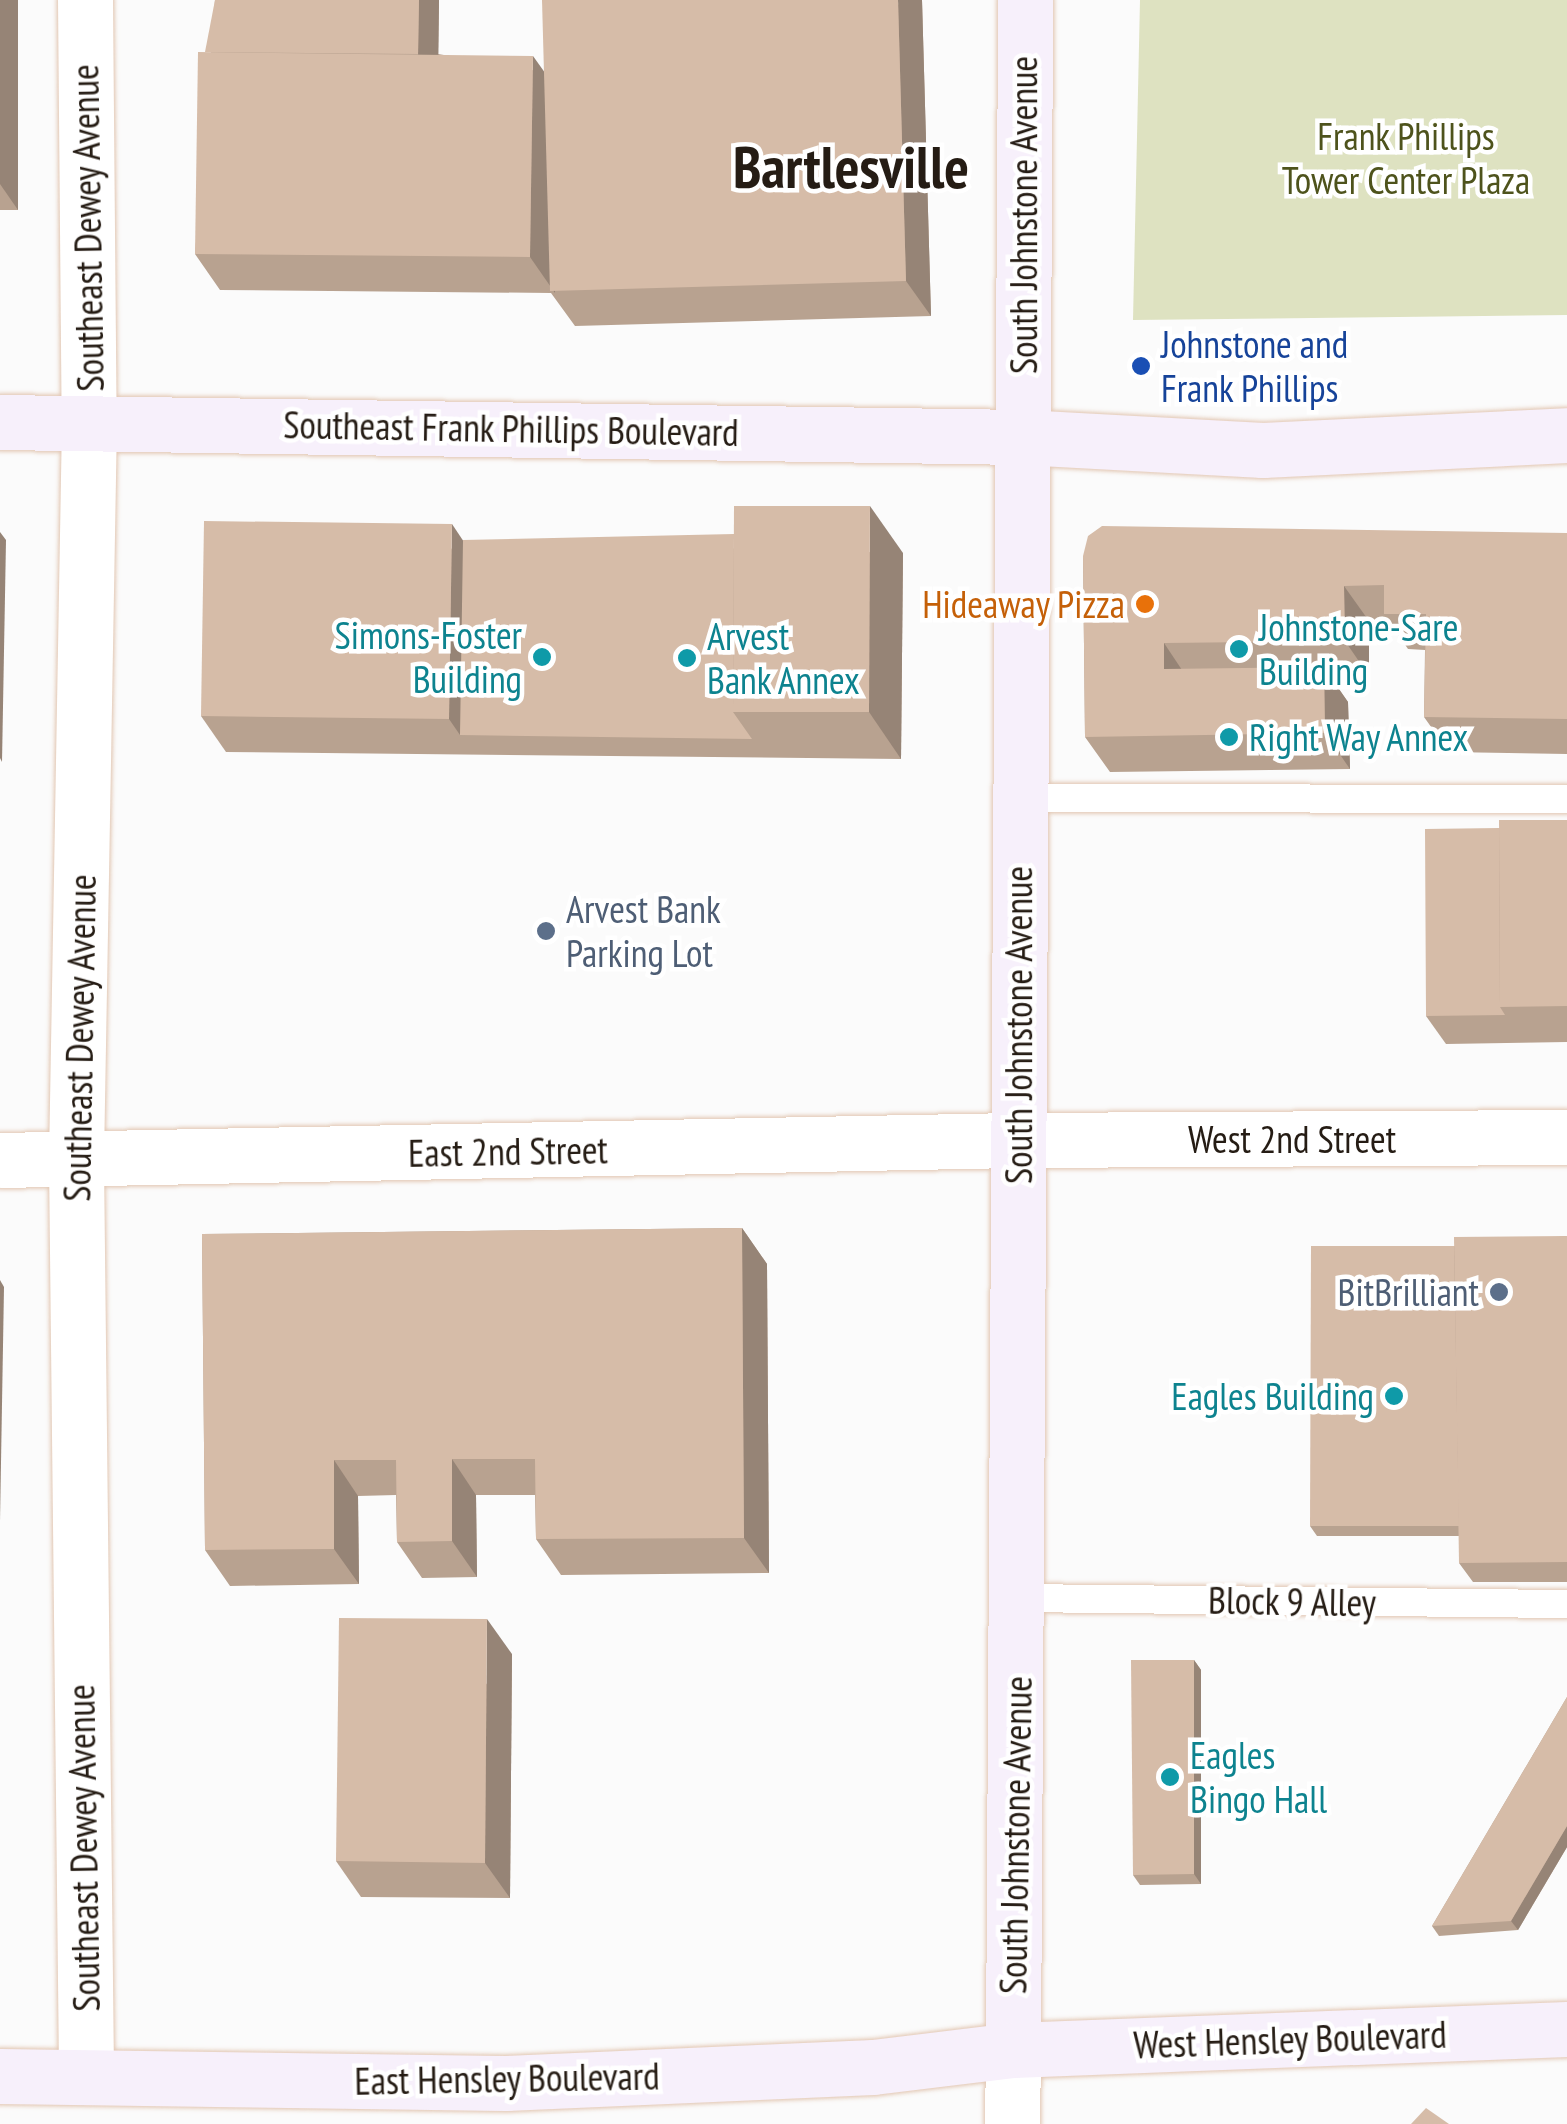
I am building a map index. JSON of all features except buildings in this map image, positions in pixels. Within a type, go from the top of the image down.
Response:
[{"type":"street","name":"Southeast Dewey Avenue","points":[[84,0],[89,421],[76,1161],[86,2077]]},
{"type":"street","name":"South Johnstone Avenue","points":[[1013,2050],[1025,0]]},
{"type":"street","name":"Southeast Frank Phillips Boulevard","points":[[0,422],[1022,437],[1264,450],[1567,435]]},
{"type":"street","name":"West 2nd Street","points":[[1017,1140],[1567,1137]]},
{"type":"street","name":"East 2nd Street","points":[[0,1160],[1017,1140]]},
{"type":"street","name":"West Hensley Boulevard","points":[[1013,2050],[1567,2029]]},
{"type":"street","name":"East Hensley Boulevard","points":[[0,2076],[506,2083],[874,2066],[1013,2050]]},
{"type":"street","points":[[1012,2124],[1013,2050]]},
{"type":"lane","points":[[1019,798],[1567,798]]},
{"type":"lane","name":"Block 9 Alley","points":[[1018,1598],[1567,1604]]},
{"type":"green space","name":"Frank Phillips Tower Center Plaza","points":[[1140,0],[1567,0],[1567,315],[1133,320]]},
{"type":"place","name":"Johnstone and Frank Phillips","points":[[1141,366]]},
{"type":"place","name":"Hideaway Pizza","points":[[1145,604]]},
{"type":"place","name":"Johnstone-Sare Building","points":[[1239,649]]},
{"type":"place","name":"Simons-Foster Building","points":[[542,657]]},
{"type":"place","name":"Arvest Bank Annex","points":[[687,658]]},
{"type":"place","name":"Right Way Annex","points":[[1229,737]]},
{"type":"place","name":"Arvest Bank Parking Lot","points":[[546,931]]},
{"type":"place","name":"BitBrilliant","points":[[1499,1292]]},
{"type":"place","name":"Eagles Building","points":[[1394,1396]]},
{"type":"place","name":"Eagles Bingo Hall","points":[[1170,1777]]},
{"type":"district","name":"Bartlesville","points":[[851,167]]}]
